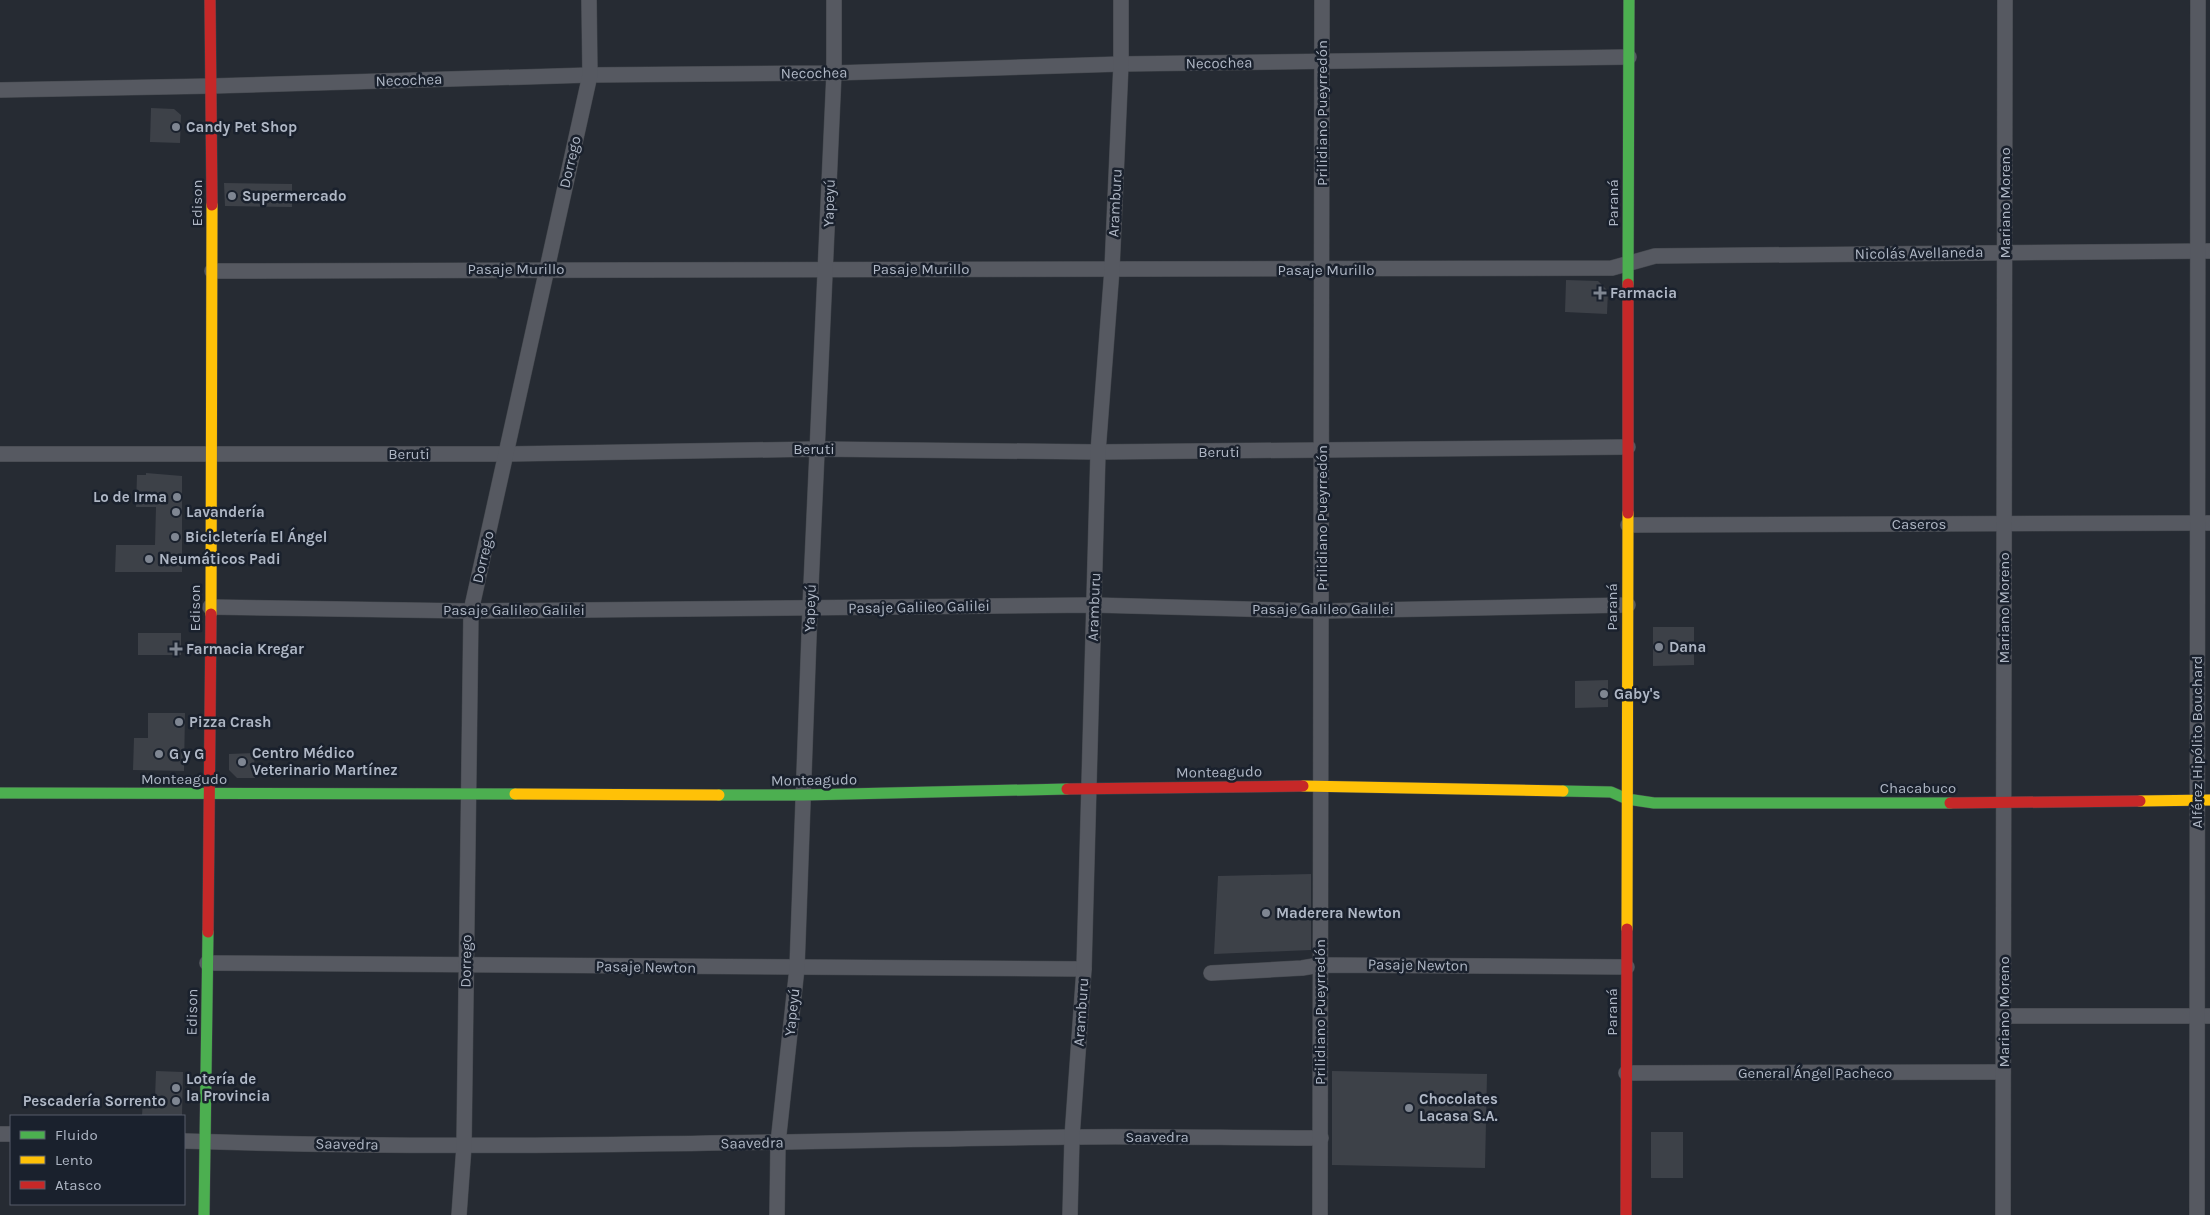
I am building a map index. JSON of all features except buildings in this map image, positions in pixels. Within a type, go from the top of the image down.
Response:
[{"type":"street","name":"Edison","points":[[204,1215],[210,794],[212,86],[210,0]]},
{"type":"street","name":"Dorrego","points":[[459,1215],[464,1146],[471,611],[590,75],[589,0]]},
{"type":"street","name":"Yapeyú","points":[[777,1215],[778,1143],[797,968],[810,608],[834,73],[834,0]]},
{"type":"street","name":"Aramburu","points":[[1070,1215],[1072,1137],[1084,969],[1098,452],[1112,269],[1121,64],[1121,0]]},
{"type":"street","name":"Prilidiano Pueyrredón","points":[[1320,1215],[1322,0]]},
{"type":"street","name":"Paraná","points":[[1626,1215],[1629,0]]},
{"type":"street","name":"Mariano Moreno","points":[[2003,1215],[2005,0]]},
{"type":"street","name":"Alférez Hipólito Bouchard","points":[[2196,1215],[2203,1016],[2204,523],[2204,251],[2198,0]]},
{"type":"street","name":"Necochea","points":[[0,90],[590,75],[834,73],[1121,64],[1628,58]]},
{"type":"street","name":"Nicolás Avellaneda","points":[[1629,264],[1655,256],[2204,251]]},
{"type":"street","name":"Pasaje Murillo","points":[[212,271],[546,268],[1322,271],[1612,268],[1629,264]]},
{"type":"street","name":"Beruti","points":[[0,454],[507,454],[818,448],[1098,452],[1628,447]]},
{"type":"street","name":"Caseros","points":[[1628,525],[2204,523]]},
{"type":"street","name":"Pasaje Galileo Galilei","points":[[210,607],[471,611],[1094,605],[1321,611],[1628,605]]},
{"type":"street","name":"Monteagudo","points":[[0,792],[469,796],[804,795],[1088,788],[1321,786],[1611,792],[1627,799]]},
{"type":"street","name":"Chacabuco","points":[[1627,799],[1654,803],[2004,803],[2203,800]]},
{"type":"street","name":"Pasaje Newton","points":[[207,963],[1084,969]]},
{"type":"street","name":"Pasaje Newton","points":[[1211,973],[1302,968],[1320,964],[1626,968]]},
{"type":"street","points":[[2004,1016],[2203,1016]]},
{"type":"street","name":"General Ángel Pacheco","points":[[1626,1073],[2003,1072]]},
{"type":"street","name":"Saavedra","points":[[185,1140],[464,1146],[778,1143],[1072,1137],[1321,1138]]},
{"type":"traffic: fast","points":[[1628,284],[1629,0]]},
{"type":"traffic: fast","points":[[719,795],[1067,789]]},
{"type":"traffic: fast","points":[[1563,791],[1611,792],[1627,799],[1654,803],[1950,803]]},
{"type":"traffic: fast","points":[[0,793],[515,794]]},
{"type":"traffic: fast","points":[[204,1215],[208,932]]},
{"type":"traffic: slow","points":[[211,614],[212,205]]},
{"type":"traffic: slow","points":[[1627,929],[1628,513]]},
{"type":"traffic: slow","points":[[1303,786],[1563,791]]},
{"type":"traffic: slow","points":[[515,794],[719,795]]},
{"type":"traffic: slow","points":[[2140,801],[2210,800]]},
{"type":"traffic: jam","points":[[210,0],[212,205]]},
{"type":"traffic: jam","points":[[1628,284],[1628,513]]},
{"type":"traffic: jam","points":[[208,932],[211,614]]},
{"type":"traffic: jam","points":[[1067,789],[1303,786]]},
{"type":"traffic: jam","points":[[1950,803],[2140,801]]},
{"type":"traffic: jam","points":[[1626,1215],[1627,929]]},
{"type":"place","name":"Candy Pet Shop","points":[[176,127]]},
{"type":"place","name":"Supermercado","points":[[232,196]]},
{"type":"place","name":"Farmacia","points":[[1600,293]]},
{"type":"place","name":"Lo de Irma","points":[[177,497]]},
{"type":"place","name":"Lavandería","points":[[176,512]]},
{"type":"place","name":"Bicicletería El Ángel","points":[[175,537]]},
{"type":"place","name":"Neumáticos Padi","points":[[149,559]]},
{"type":"place","name":"Dana","points":[[1659,647]]},
{"type":"place","name":"Farmacia Kregar","points":[[176,649]]},
{"type":"place","name":"Gaby's","points":[[1604,694]]},
{"type":"place","name":"Pizza Crash","points":[[179,722]]},
{"type":"place","name":"G y G","points":[[159,754]]},
{"type":"place","name":"Centro Médico Veterinario Martínez","points":[[242,762]]},
{"type":"place","name":"Maderera Newton","points":[[1266,913]]},
{"type":"place","name":"Lotería de la Provincia","points":[[176,1088]]},
{"type":"place","name":"Pescadería Sorrento","points":[[176,1101]]},
{"type":"place","name":"Chocolates Lacasa S.A.","points":[[1409,1108]]}]
